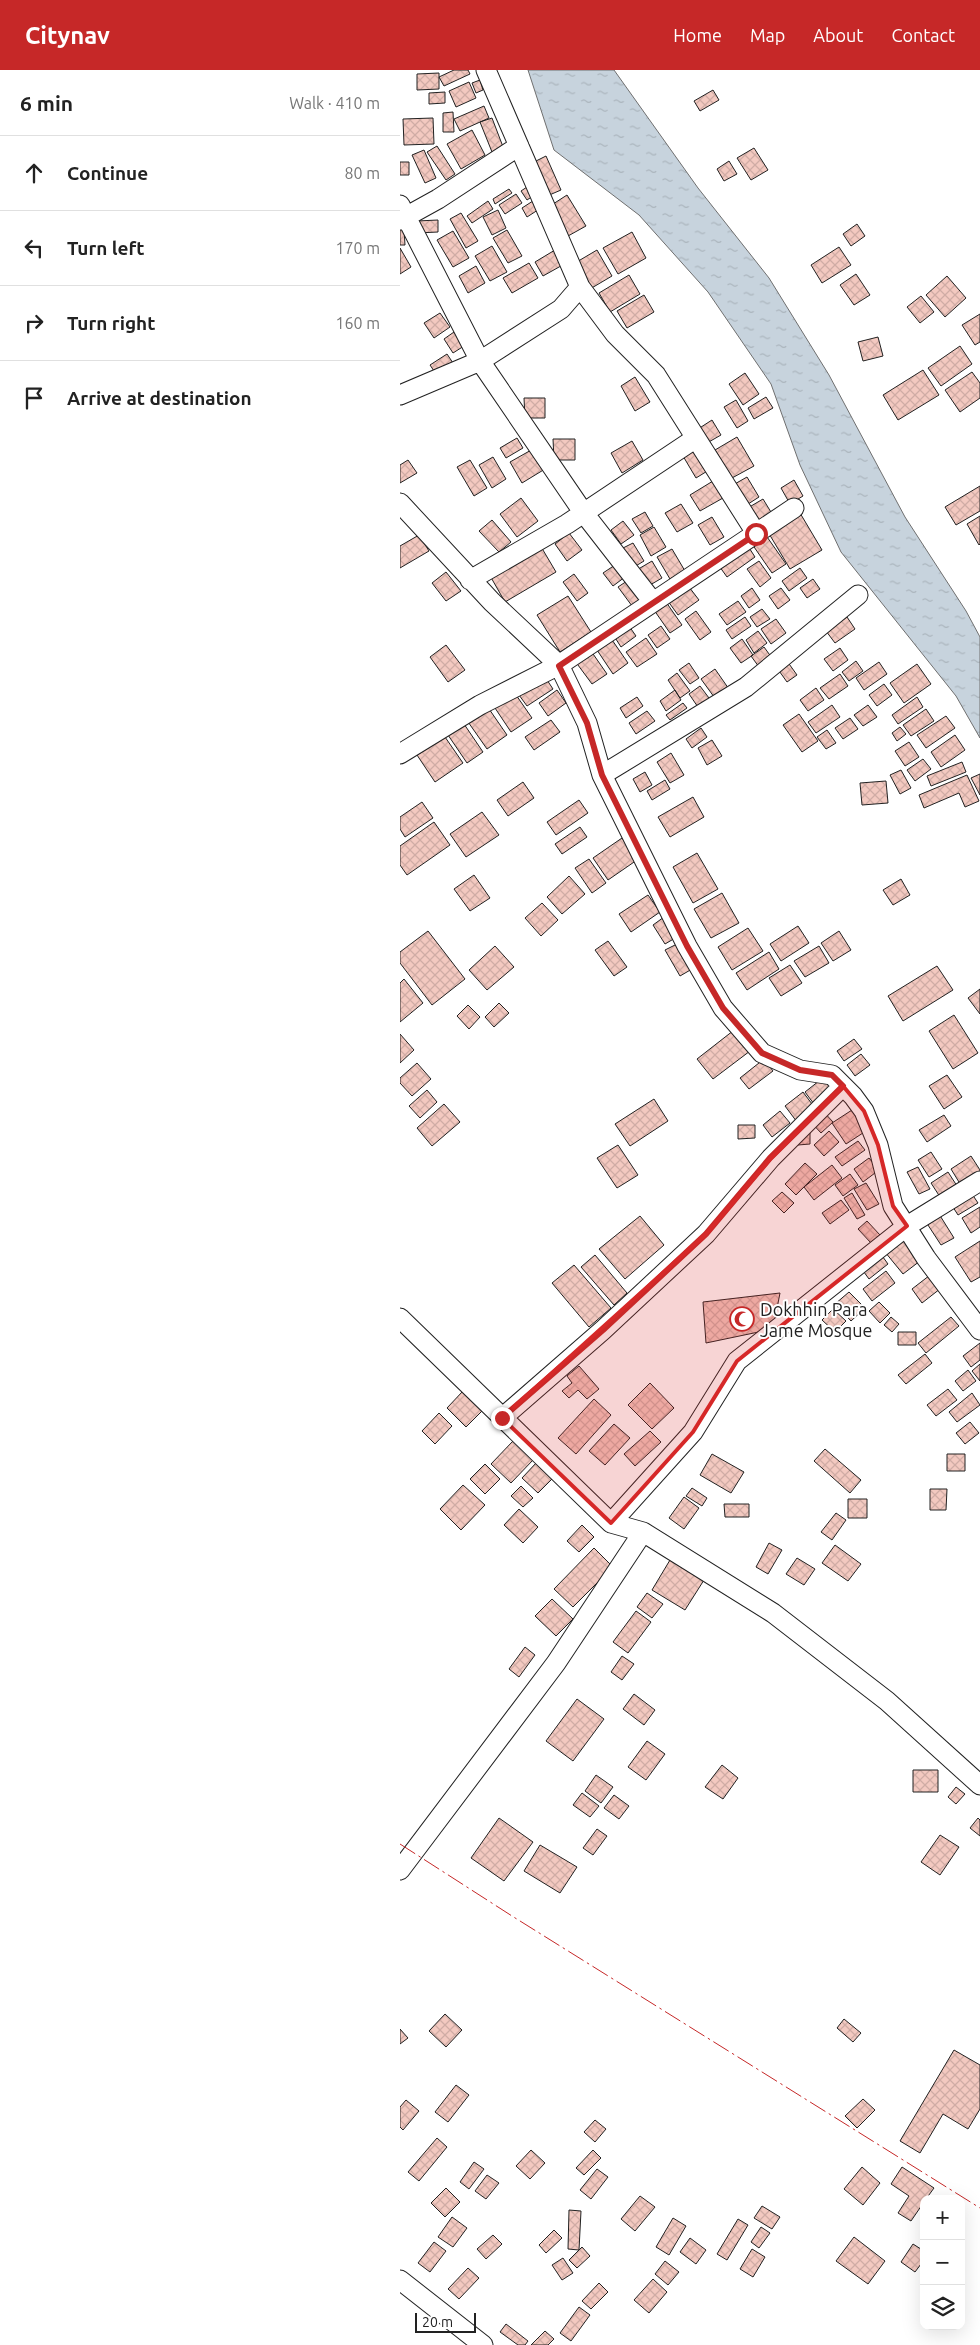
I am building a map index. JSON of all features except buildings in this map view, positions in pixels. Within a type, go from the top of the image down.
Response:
[{"type":"street","points":[[486,70],[580,287],[615,334],[656,375],[756,534]]},
{"type":"street","points":[[519,146],[402,214],[480,361],[583,512],[653,602]]},
{"type":"street","points":[[400,395],[480,361],[561,309],[580,287]]},
{"type":"street","points":[[470,580],[583,512],[696,438]]},
{"type":"street","points":[[400,503],[470,580],[559,666],[587,723],[602,775],[687,946],[723,1008],[762,1053],[800,1070],[832,1075],[864,1112],[878,1145],[893,1206],[926,1258],[980,1330]]},
{"type":"street","points":[[400,754],[480,705],[559,666],[794,508]]},
{"type":"street","points":[[602,775],[746,688],[858,595]]},
{"type":"street","points":[[502,1418],[603,1330],[706,1234],[770,1158],[843,1086]]},
{"type":"street","points":[[612,1523],[693,1432],[737,1361],[906,1226],[980,1181]]},
{"type":"street","points":[[400,1318],[612,1523],[643,1532],[773,1613],[887,1701],[980,1785]]},
{"type":"street","points":[[400,1870],[556,1663],[643,1532]]},
{"type":"street","points":[[400,2280],[463,2339],[483,2345]]},
{"type":"highlighted area","points":[[843,1086],[864,1111],[878,1145],[893,1206],[907,1226],[737,1361],[693,1432],[611,1523],[502,1418],[706,1234],[771,1158]]},
{"type":"water","points":[[528,70],[614,70],[698,188],[769,278],[829,375],[905,517],[966,611],[980,637],[980,738],[956,696],[841,552],[800,465],[771,384],[708,292],[639,215],[554,150]]},
{"type":"power","points":[[400,1844],[980,2208]]},
{"type":"place","name":"Dokhhin Para Jame Mosque","points":[[742,1319]]},
{"type":"route","points":[[502,1418],[603,1330],[706,1234],[770,1158],[843,1086],[832,1075],[800,1070],[762,1053],[723,1008],[687,946],[602,775],[587,723],[559,666],[756,534]]}]
